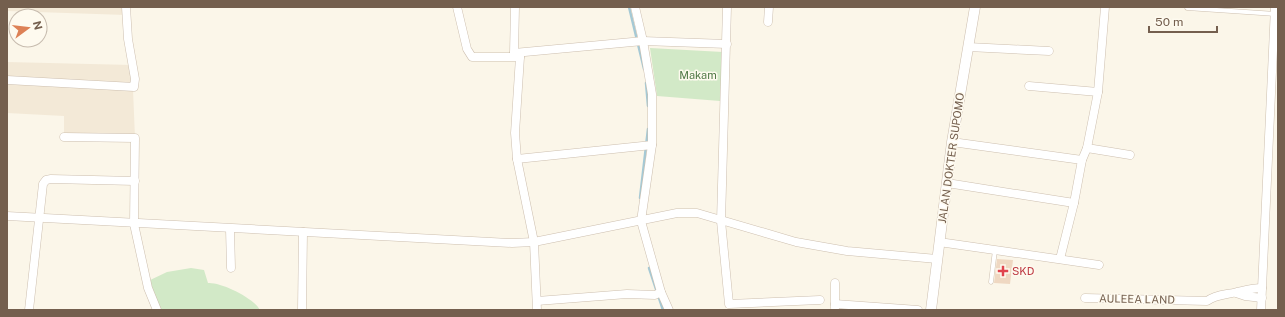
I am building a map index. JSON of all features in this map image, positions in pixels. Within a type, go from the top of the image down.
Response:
[{"type":"street","points":[[7,80],[134,87],[135,79],[128,40],[126,7]]},
{"type":"street","points":[[458,7],[467,49],[472,57],[517,55],[638,41],[727,44]]},
{"type":"street","points":[[515,7],[517,55],[517,159],[534,242],[537,310]]},
{"type":"street","points":[[635,7],[638,41],[652,94],[649,145],[641,221],[659,293],[669,310]]},
{"type":"street","points":[[727,7],[721,221],[728,307],[820,300]]},
{"type":"street","points":[[768,22],[769,7]]},
{"type":"street","name":"JALAN DOKTER SUPOMO","points":[[932,310],[952,142],[975,7]]},
{"type":"street","points":[[1060,259],[1074,203],[1082,160],[1087,148],[1098,92],[1106,7]]},
{"type":"street","points":[[1261,310],[1275,10]]},
{"type":"street","points":[[968,47],[1049,52]]},
{"type":"street","points":[[1029,86],[1098,92]]},
{"type":"street","points":[[64,136],[135,138],[134,224],[146,282],[157,310]]},
{"type":"street","points":[[952,142],[1082,160]]},
{"type":"street","points":[[517,159],[649,145]]},
{"type":"street","points":[[1087,148],[1130,155]]},
{"type":"street","points":[[29,310],[40,218],[42,184],[46,180],[52,179],[135,181]]},
{"type":"street","points":[[947,183],[1074,203]]},
{"type":"street","points":[[7,216],[134,224],[512,243],[534,242],[677,213],[697,213],[796,242],[847,251],[937,259]]},
{"type":"street","points":[[230,229],[231,268]]},
{"type":"street","points":[[302,310],[303,232]]},
{"type":"street","points":[[939,242],[1099,265]]},
{"type":"street","points":[[835,283],[835,307],[918,310]]},
{"type":"street","name":"AULEEA LAND","points":[[1085,298],[1207,301],[1221,294],[1236,293],[1250,288],[1262,288]]},
{"type":"street","points":[[537,301],[659,293]]},
{"type":"street","name":"AULEEA LAND","points":[[1236,293],[1245,296],[1262,298]]},
{"type":"lane","points":[[1187,8],[1275,10]]},
{"type":"lane","points":[[991,282],[995,250]]},
{"type":"shaded area","points":[[7,7],[127,7],[126,15],[48,12],[48,8],[8,8],[7,11]]},
{"type":"shaded area","points":[[7,62],[132,65],[135,138],[64,137],[64,116],[7,113]]},
{"type":"green space","name":"Makam","points":[[650,48],[723,52],[720,101],[657,96]]},
{"type":"green space","points":[[191,268],[204,270],[208,283],[221,285],[237,292],[257,305],[260,310],[158,310],[146,282],[167,272]]},
{"type":"building","name":"SKD","points":[[997,259],[1013,260],[1010,284],[994,283]]},
{"type":"waterway","points":[[629,7],[644,69]]},
{"type":"waterway","points":[[646,83],[648,106]]},
{"type":"waterway","points":[[640,198],[648,129]]},
{"type":"waterway","points":[[649,268],[663,310]]},
{"type":"place","name":"SKD","points":[[1003,271]]}]
